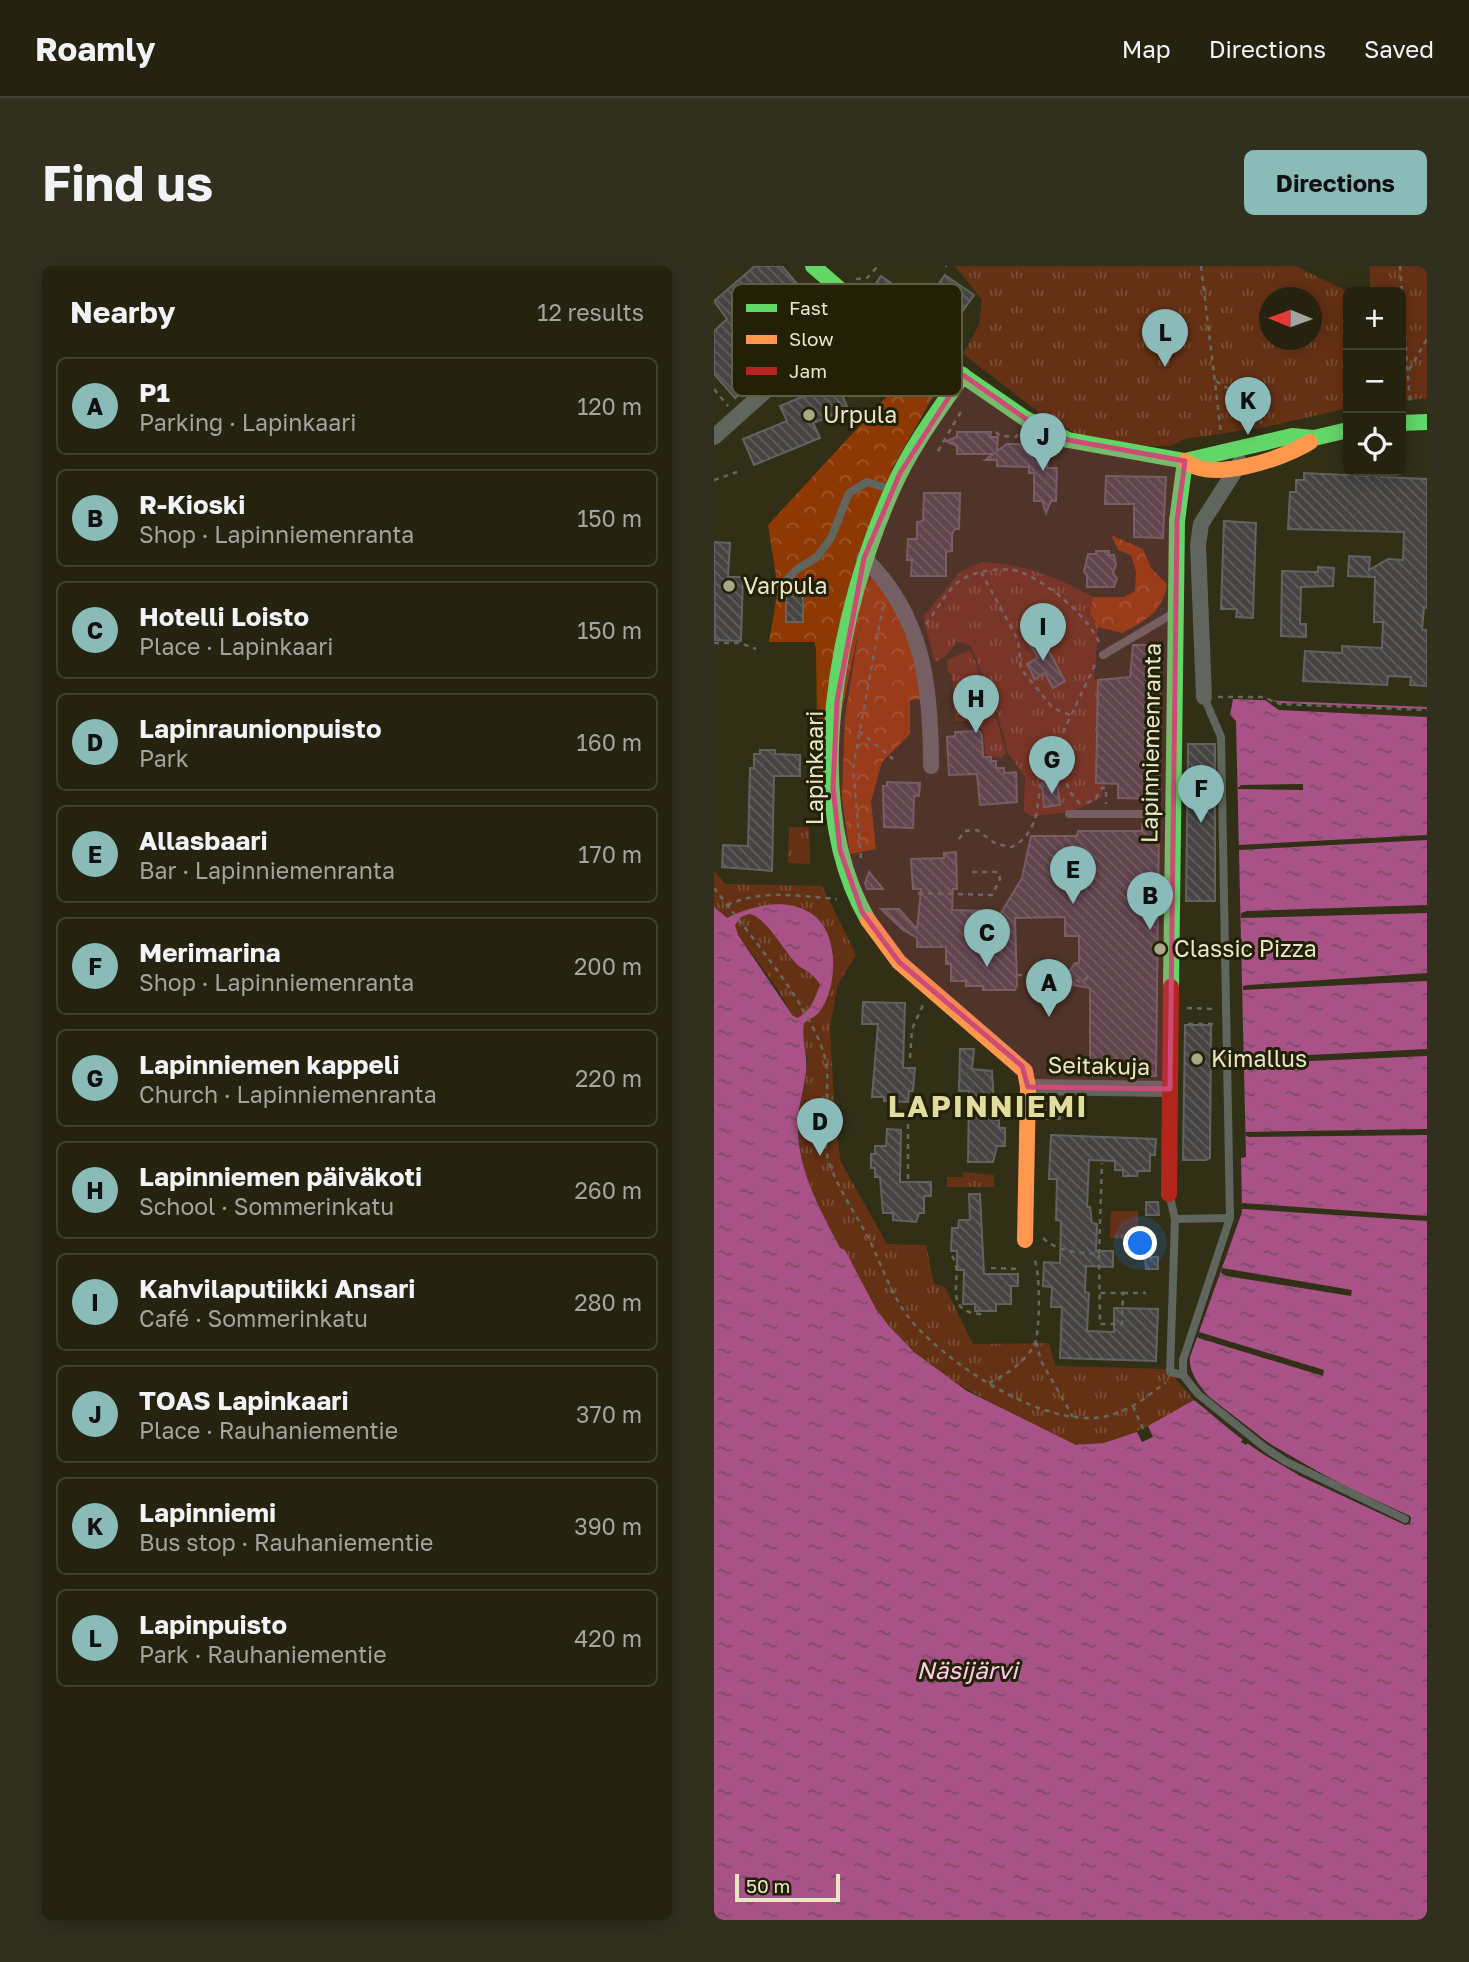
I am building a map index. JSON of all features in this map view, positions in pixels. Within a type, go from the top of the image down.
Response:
[{"type":"street","points":[[813,266],[836,284]]},
{"type":"street","points":[[963,375],[1039,428],[1068,440],[1185,460],[1292,436],[1314,438],[1343,431]]},
{"type":"street","points":[[714,437],[760,396]]},
{"type":"street","name":"Lapinkaari","points":[[950,396],[891,490],[864,558],[845,647],[835,731],[834,812],[845,869],[862,912],[883,944],[922,982],[1017,1061],[1025,1071],[1028,1087],[1028,1242]]},
{"type":"street","points":[[1406,417],[1427,422]]},
{"type":"street","points":[[1185,460],[1192,468],[1206,471],[1294,452],[1314,438]]},
{"type":"street","points":[[1204,697],[1198,545],[1201,524],[1240,465],[1238,447]]},
{"type":"street","name":"Lapinniemenranta","points":[[1169,1194],[1177,521],[1185,460]]},
{"type":"street","points":[[864,558],[894,589],[913,633],[927,679],[931,766]]},
{"type":"street","name":"Seitakuja","points":[[1028,1087],[1170,1089]]},
{"type":"lane","points":[[773,585],[782,585],[796,570],[817,557],[831,538],[849,492],[867,482],[891,490]]},
{"type":"lane","points":[[1102,655],[1175,613]]},
{"type":"lane","points":[[1183,1375],[1183,1360],[1230,1218],[1220,737],[1204,697]]},
{"type":"lane","points":[[1069,814],[1172,814]]},
{"type":"lane","points":[[1169,1194],[1175,1220],[1170,1372],[1183,1375],[1206,1402],[1285,1461],[1405,1519]]},
{"type":"lane","points":[[1175,1220],[1230,1218]]},
{"type":"path","points":[[856,279],[867,278],[878,266]]},
{"type":"path","points":[[1201,266],[1222,439]]},
{"type":"path","points":[[1400,266],[1408,373],[1406,417]]},
{"type":"path","points":[[1408,373],[1427,339]]},
{"type":"path","points":[[1215,380],[1237,394],[1268,431]]},
{"type":"path","points":[[938,451],[962,410]]},
{"type":"path","points":[[996,432],[1000,436],[1016,437],[1022,428]]},
{"type":"path","points":[[714,480],[737,472]]},
{"type":"path","points":[[913,633],[924,626],[952,589],[964,579],[981,572],[1014,570],[1062,598],[1097,636],[1102,655],[1091,670],[1042,771],[1038,815],[1034,827],[1012,846],[996,844],[977,830],[965,831],[959,839]]},
{"type":"path","points":[[981,572],[1018,640],[1021,669],[1053,708],[1071,715]]},
{"type":"path","points":[[845,869],[858,863],[862,856],[853,792],[859,731],[884,604]]},
{"type":"path","points":[[714,643],[740,643],[756,649]]},
{"type":"path","points":[[1224,697],[1263,697],[1280,705],[1427,710]]},
{"type":"path","points":[[859,731],[893,759]]},
{"type":"path","points":[[1054,751],[1070,792],[1080,804],[1091,801],[1102,788],[1106,788],[1106,814]]},
{"type":"path","points":[[918,893],[992,895],[1000,879],[998,872],[970,872]]},
{"type":"path","points":[[714,888],[812,1024],[828,1070],[825,1139],[829,1161],[908,1316],[945,1354],[989,1383],[1030,1403],[1073,1417],[1103,1417],[1133,1406],[1166,1381],[1170,1372]]},
{"type":"path","points":[[834,889],[841,908]]},
{"type":"path","points":[[727,905],[754,896],[779,894],[837,899]]},
{"type":"path","points":[[1017,975],[1071,976],[1081,983],[1088,977]]},
{"type":"path","points":[[913,998],[930,1010]]},
{"type":"path","points":[[910,1058],[912,1029],[923,1005]]},
{"type":"path","points":[[1186,1009],[1210,1009]]},
{"type":"path","points":[[1191,1024],[1208,1024]]},
{"type":"path","points":[[908,1124],[908,1179]]},
{"type":"path","points":[[1102,1163],[1100,1324],[1122,1324],[1123,1293]]},
{"type":"path","points":[[1028,1242],[1036,1258],[1038,1310],[1035,1342],[1041,1361],[1073,1417]]},
{"type":"path","points":[[1028,1242],[1099,1254]]},
{"type":"path","points":[[952,1256],[956,1265],[957,1301],[964,1310],[980,1314],[982,1318]]},
{"type":"path","points":[[991,1268],[1020,1269]]},
{"type":"path","points":[[1099,1293],[1146,1293]]},
{"type":"path","points":[[989,1383],[1014,1367],[1035,1342]]},
{"type":"path","points":[[1133,1406],[1143,1429]]},
{"type":"highlighted area","points":[[963,375],[1039,428],[1068,440],[1185,461],[1177,521],[1170,1089],[1028,1087],[1022,1066],[899,962],[862,912],[840,850],[833,788],[837,701],[864,558],[900,473]]},
{"type":"green space","points":[[955,266],[1295,266],[1343,289],[1343,409],[1266,427],[1185,439],[1171,446],[1144,446],[1077,434],[1041,414],[963,354],[979,325],[982,300]]},
{"type":"green space","points":[[1369,266],[1427,266],[1427,398],[1406,400],[1406,287],[1370,287]]},
{"type":"green space","points":[[887,396],[933,396],[892,469],[823,802],[818,800],[816,648],[814,642],[769,642],[778,589],[768,525]]},
{"type":"green space","points":[[1111,535],[1143,549],[1151,568],[1167,584],[1162,602],[1152,614],[1122,633],[1098,627],[1090,613],[1093,597],[1124,597],[1135,591],[1136,572],[1131,555],[1118,550]]},
{"type":"green space","points":[[982,562],[1040,573],[1093,597],[1090,613],[1098,627],[1094,679],[1098,680],[1096,783],[1104,784],[1101,797],[1085,806],[1031,816],[1024,811],[1025,777],[1008,753],[998,716],[971,646],[958,641],[945,657],[935,662],[923,617],[960,572]]},
{"type":"green space","points":[[871,577],[897,607],[921,676],[922,699],[910,700],[910,734],[882,762],[871,801],[876,849],[850,854],[842,798],[845,717],[865,591]]},
{"type":"green space","points":[[970,650],[979,678],[975,698],[981,713],[993,707],[1006,752],[1001,758],[985,755],[984,733],[976,721],[955,721],[952,675],[948,672],[947,660]]},
{"type":"green space","points":[[789,827],[809,827],[810,864],[788,863]]},
{"type":"green space","points":[[714,870],[725,884],[822,886],[856,955],[838,984],[830,1027],[840,1160],[887,1244],[926,1245],[934,1284],[945,1287],[973,1344],[1049,1343],[1055,1366],[1167,1369],[1194,1400],[1153,1424],[1121,1438],[1090,1446],[1076,1445],[1055,1438],[962,1386],[925,1360],[892,1329],[869,1297],[845,1250],[840,1248],[805,1172],[798,1122],[807,1061],[801,1034],[772,982],[726,918],[714,907]]},
{"type":"green space","points":[[963,1172],[994,1175],[994,1187],[947,1187],[947,1177],[963,1177]]},
{"type":"green space","points":[[1111,1211],[1138,1211],[1138,1239],[1110,1238]]},
{"type":"water","name":"Näsijärvi","points":[[1233,699],[1427,707],[1427,1920],[714,1920],[714,907],[727,918],[768,905],[799,907],[819,920],[826,931],[833,958],[831,986],[821,1010],[804,1023],[806,1072],[798,1120],[801,1154],[810,1187],[840,1248],[845,1250],[876,1309],[914,1352],[967,1391],[1076,1445],[1104,1443],[1137,1432],[1142,1442],[1153,1437],[1148,1426],[1194,1400],[1245,1442],[1281,1465],[1410,1524],[1411,1517],[1319,1472],[1245,1427],[1215,1403],[1196,1379],[1190,1357],[1242,1212],[1241,1158],[1246,1157],[1236,721],[1230,715]],"holes":[[[749,914],[769,928],[799,966],[814,976],[820,985],[810,1008],[798,1018],[793,1016],[738,935],[735,925],[741,917]]]},
{"type":"pier","points":[[1262,698],[1280,703],[1427,709],[1427,717],[1279,710]]},
{"type":"pier","points":[[1303,784],[1303,790],[1237,789],[1241,785]]},
{"type":"pier","points":[[1427,835],[1427,840],[1239,850],[1239,845]]},
{"type":"pier","points":[[1427,905],[1427,913],[1241,918],[1241,913],[1247,911]]},
{"type":"pier","points":[[1427,973],[1427,981],[1243,990],[1243,986],[1248,985]]},
{"type":"pier","points":[[1427,1049],[1427,1056],[1244,1064],[1244,1059],[1249,1058]]},
{"type":"pier","points":[[1427,1129],[1427,1135],[1249,1137],[1245,1132]]},
{"type":"pier","points":[[1242,1203],[1427,1216],[1427,1221],[1242,1209]]},
{"type":"pier","points":[[1222,1268],[1352,1290],[1351,1296],[1226,1276],[1221,1273]]},
{"type":"pier","points":[[1199,1332],[1324,1370],[1323,1376],[1205,1340],[1197,1337]]},
{"type":"pier","points":[[1190,1370],[1203,1392],[1270,1444],[1336,1482],[1410,1516],[1410,1524],[1405,1525],[1300,1476],[1248,1443],[1246,1445],[1241,1442],[1243,1439],[1192,1398],[1197,1398],[1247,1439],[1294,1463],[1268,1447],[1201,1394],[1188,1376]]},
{"type":"building","points":[[755,266],[782,266],[797,284],[734,284]]},
{"type":"building","points":[[945,275],[958,284],[939,284]]},
{"type":"building","points":[[881,276],[892,284],[875,284]]},
{"type":"building","points":[[732,286],[732,395],[714,374],[714,331],[727,319],[714,301]]},
{"type":"building","points":[[962,287],[974,295],[962,312]]},
{"type":"building","name":"Urpula","points":[[804,396],[842,396],[848,409],[813,423],[820,438],[754,465],[743,439],[787,421],[780,406]]},
{"type":"building","points":[[957,432],[991,432],[990,437],[998,437],[997,451],[1007,444],[1030,444],[1030,453],[1048,453],[1047,468],[1057,468],[1056,501],[1051,501],[1046,513],[1042,501],[1034,501],[1034,473],[1029,473],[1029,467],[997,466],[997,460],[985,460],[993,454],[957,454],[957,446],[946,441],[957,437]]},
{"type":"building","points":[[1304,473],[1427,479],[1427,608],[1424,607],[1422,630],[1427,630],[1427,686],[1410,685],[1411,677],[1388,676],[1387,685],[1303,681],[1305,651],[1342,653],[1342,646],[1382,648],[1383,622],[1374,622],[1375,577],[1348,576],[1349,556],[1370,557],[1369,570],[1388,559],[1403,560],[1404,532],[1288,529],[1290,492],[1296,492],[1296,480],[1304,480]]},
{"type":"building","points":[[1106,476],[1166,477],[1163,538],[1134,537],[1134,504],[1105,504]]},
{"type":"building","points":[[924,493],[960,493],[959,529],[955,529],[952,534],[952,551],[946,552],[946,576],[911,576],[912,560],[907,560],[908,539],[917,539],[917,522],[923,521]]},
{"type":"building","points":[[1224,521],[1256,523],[1253,618],[1236,617],[1237,609],[1221,609]]},
{"type":"building","name":"Varpula","points":[[714,542],[730,543],[728,577],[743,577],[741,641],[715,640]]},
{"type":"building","points":[[1096,551],[1109,551],[1109,555],[1114,555],[1116,565],[1113,573],[1117,579],[1114,587],[1087,587],[1087,575],[1084,572],[1088,554],[1096,554]]},
{"type":"building","points":[[1318,567],[1334,568],[1333,586],[1301,587],[1300,624],[1306,624],[1306,637],[1281,636],[1282,571],[1318,572]]},
{"type":"building","points":[[786,594],[803,594],[803,622],[786,622]]},
{"type":"building","points":[[1042,638],[1065,681],[1053,688],[1045,673],[1035,679],[1027,664],[1038,658],[1030,645]]},
{"type":"building","points":[[1133,645],[1161,645],[1159,799],[1118,798],[1118,784],[1096,783],[1098,680],[1130,677]]},
{"type":"building","points":[[979,731],[982,735],[983,757],[991,757],[991,761],[996,761],[996,768],[1004,768],[1004,773],[1016,772],[1017,802],[980,805],[977,774],[949,775],[947,737],[955,736],[955,732]]},
{"type":"building","points":[[1188,744],[1215,744],[1215,901],[1186,901]]},
{"type":"building","points":[[760,750],[775,750],[775,754],[800,755],[800,776],[774,776],[772,871],[722,867],[723,845],[748,846],[750,768],[754,768],[754,754],[760,754]]},
{"type":"building","points":[[1057,781],[1060,805],[1044,807],[1042,783]]},
{"type":"building","points":[[887,782],[920,783],[919,796],[914,796],[913,828],[884,827],[883,786],[887,786]]},
{"type":"building","points":[[1142,824],[1159,824],[1156,1076],[1090,1076],[1090,988],[1073,985],[1066,976],[1075,963],[1079,963],[1079,936],[1065,936],[1065,917],[1015,918],[1017,986],[1015,990],[983,990],[983,986],[966,986],[966,981],[951,981],[951,964],[946,964],[946,947],[917,947],[917,938],[902,929],[881,909],[899,909],[917,929],[921,889],[913,889],[911,859],[944,858],[944,853],[956,852],[957,889],[953,889],[952,910],[990,911],[989,933],[1022,878],[1031,836],[1077,836],[1078,831],[1142,831]]},
{"type":"building","points":[[869,872],[883,889],[867,889],[865,883]]},
{"type":"building","points":[[863,1002],[905,1003],[903,1068],[915,1068],[913,1091],[909,1091],[908,1102],[884,1101],[884,1097],[872,1097],[878,1024],[862,1024]]},
{"type":"building","name":"Kimallus","points":[[1185,1025],[1211,1025],[1210,1158],[1206,1160],[1183,1160]]},
{"type":"building","points":[[960,1049],[974,1049],[972,1069],[992,1071],[995,1120],[999,1120],[999,1128],[1005,1128],[1005,1146],[997,1146],[993,1162],[968,1162],[969,1091],[959,1091]]},
{"type":"building","points":[[1046,1103],[1060,1104],[1060,1119],[1046,1119]]},
{"type":"building","points":[[887,1129],[901,1130],[900,1182],[931,1182],[931,1196],[924,1196],[924,1213],[919,1213],[916,1222],[893,1220],[893,1213],[883,1213],[880,1177],[875,1177],[875,1168],[871,1168],[871,1154],[875,1154],[875,1146],[886,1146]]},
{"type":"building","points":[[1051,1135],[1156,1139],[1155,1155],[1150,1155],[1150,1171],[1138,1171],[1137,1176],[1123,1176],[1123,1170],[1115,1170],[1115,1161],[1089,1160],[1087,1207],[1090,1207],[1092,1223],[1097,1224],[1096,1251],[1113,1251],[1113,1267],[1086,1266],[1085,1292],[1089,1293],[1087,1331],[1114,1332],[1114,1308],[1158,1309],[1156,1361],[1060,1358],[1062,1307],[1051,1307],[1052,1287],[1043,1286],[1044,1262],[1060,1263],[1061,1221],[1056,1220],[1057,1179],[1049,1179]]},
{"type":"building","points":[[969,1194],[980,1194],[984,1274],[1018,1274],[1018,1286],[1011,1286],[1011,1304],[996,1304],[996,1311],[975,1311],[975,1304],[963,1304],[964,1270],[957,1270],[957,1251],[951,1251],[952,1228],[958,1228],[959,1220],[970,1220]]},
{"type":"building","points":[[1146,1202],[1158,1202],[1159,1215],[1146,1215]]},
{"type":"building","points":[[1145,1257],[1158,1257],[1158,1269],[1146,1269]]},
{"type":"traffic: fast","points":[[813,266],[834,284]]},
{"type":"traffic: fast","points":[[962,375],[1026,419],[1068,440],[1185,461],[1292,436],[1314,438],[1343,431]]},
{"type":"traffic: fast","points":[[868,920],[847,872],[835,819],[831,762],[834,704],[856,589],[874,536],[900,473],[949,396]]},
{"type":"traffic: fast","points":[[1406,423],[1427,422]]},
{"type":"traffic: fast","points":[[1171,987],[1177,521],[1185,461]]},
{"type":"traffic: slow","points":[[1185,461],[1212,470],[1229,469],[1265,461],[1310,442]]},
{"type":"traffic: slow","points":[[868,920],[899,962],[1025,1071],[1028,1087],[1025,1240]]},
{"type":"traffic: jam","points":[[1169,1194],[1171,987]]},
{"type":"place","name":"Lapinpuisto","points":[[1165,367]]},
{"type":"place","name":"Urpula","points":[[809,415]]},
{"type":"place","name":"Lapinniemi","points":[[1248,435]]},
{"type":"place","name":"TOAS Lapinkaari","points":[[1043,471]]},
{"type":"place","name":"Varpula","points":[[729,586]]},
{"type":"place","name":"Kahvilaputiikki Ansari","points":[[1043,661]]},
{"type":"place","name":"Lapinniemen päiväkoti","points":[[976,733]]},
{"type":"place","name":"Lapinniemen kappeli","points":[[1052,794]]},
{"type":"place","name":"Merimarina","points":[[1201,823]]},
{"type":"place","name":"Allasbaari","points":[[1073,904]]},
{"type":"place","name":"R-Kioski","points":[[1150,930]]},
{"type":"place","name":"Classic Pizza","points":[[1160,949]]},
{"type":"place","name":"Hotelli Loisto","points":[[987,967]]},
{"type":"place","name":"P1","points":[[1049,1017]]},
{"type":"place","name":"Kimallus","points":[[1197,1059]]},
{"type":"place","name":"Lapinraunionpuisto","points":[[820,1156]]},
{"type":"district","name":"LAPINNIEMI","points":[[988,1107]]}]
